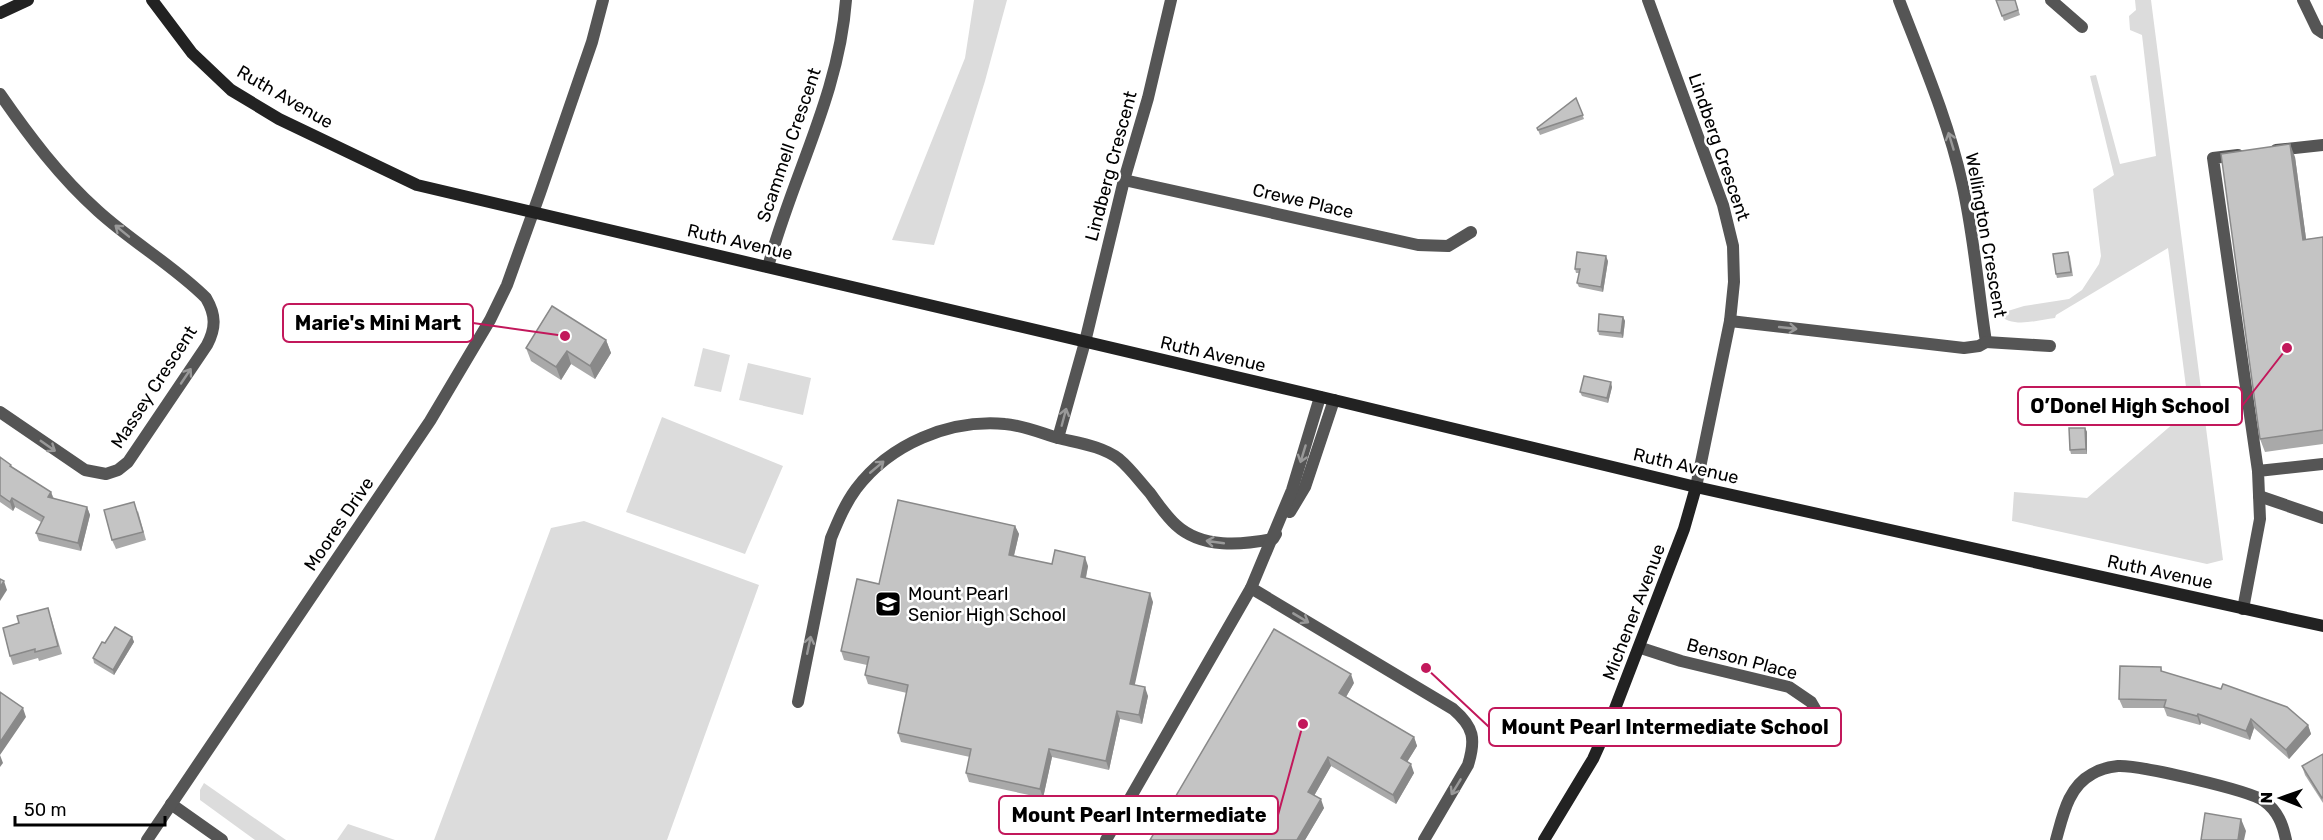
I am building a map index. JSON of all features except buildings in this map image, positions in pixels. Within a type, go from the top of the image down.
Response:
[{"type":"main road","points":[[0,13],[28,0]]},
{"type":"main road","name":"Ruth Avenue","points":[[152,0],[174,31],[210,72],[231,90],[279,119],[417,185],[1696,487],[2323,626]]},
{"type":"main road","name":"Michener Avenue","points":[[1544,840],[1602,740],[1641,648],[1684,529],[1696,487]]},
{"type":"street","points":[[532,212],[588,53],[603,0]]},
{"type":"street","name":"Scammell Crescent","points":[[768,267],[777,234],[826,99],[841,41],[846,0]]},
{"type":"street","name":"Lindberg Crescent","points":[[1058,438],[1085,342],[1124,180],[1148,98],[1172,0]]},
{"type":"street","name":"Lindberg Crescent","points":[[1648,0],[1729,225],[1734,264],[1730,321],[1696,487]]},
{"type":"street","name":"Wellington Crescent","points":[[1899,0],[1959,169],[1966,200],[1986,342]]},
{"type":"street","points":[[2051,0],[2082,27]]},
{"type":"street","points":[[2303,0],[2317,29],[2323,33]]},
{"type":"street","name":"Massey Crescent","points":[[0,94],[38,146],[85,198],[206,298],[212,308],[214,326],[207,345],[128,462],[118,470],[99,474],[85,470],[0,412]]},
{"type":"street","points":[[2268,152],[2323,145]]},
{"type":"street","points":[[2242,609],[2260,519],[2258,471],[2213,158],[2246,154]]},
{"type":"street","name":"Crewe Place","points":[[1124,180],[1418,245],[1448,246],[1471,232]]},
{"type":"street","name":"Moores Drive","points":[[147,840],[430,421],[459,374],[501,300],[532,212]]},
{"type":"street","name":"Wellington Crescent","points":[[1730,321],[1964,348],[1979,346],[1986,342],[2050,346]]},
{"type":"street","points":[[1106,840],[1251,588],[1292,490],[1320,398]]},
{"type":"street","points":[[798,702],[831,538],[848,500],[873,469],[921,438],[964,424],[1006,424],[1108,452],[1133,473],[1174,524],[1187,534],[1210,542],[1252,543],[1273,539],[1305,488],[1334,400]]},
{"type":"street","points":[[2258,471],[2323,464]]},
{"type":"street","points":[[2259,496],[2323,518]]},
{"type":"street","points":[[1251,588],[1453,709],[1467,722],[1472,732],[1468,765],[1424,840]]},
{"type":"street","name":"Benson Place","points":[[1641,648],[1681,661],[1789,687],[1811,702],[1822,721]]},
{"type":"street","points":[[2056,840],[2065,810],[2075,789],[2093,773],[2119,766],[2141,768],[2254,796],[2272,808],[2279,817],[2286,840]]},
{"type":"street","points":[[171,804],[222,840]]},
{"type":"shaded area","points":[[974,0],[1007,0],[985,81],[934,245],[892,240],[965,58]]},
{"type":"shaded area","points":[[2135,0],[2151,0],[2223,560],[2207,564],[2012,521],[2014,492],[2087,498],[2189,410],[2168,248],[2056,315],[2055,318],[2018,322],[2004,319],[1998,314],[2024,306],[2069,299],[2082,290],[2099,264],[2101,256],[2093,189],[2114,175],[2090,76],[2096,75],[2120,164],[2156,156],[2142,35],[2130,30],[2129,16],[2136,10]]},
{"type":"shaded area","points":[[703,348],[730,355],[721,392],[694,386]]},
{"type":"shaded area","points":[[748,363],[811,378],[803,415],[739,400]]},
{"type":"shaded area","points":[[662,417],[783,466],[745,554],[626,512]]},
{"type":"shaded area","points":[[584,521],[759,585],[667,840],[434,840],[551,528]]},
{"type":"shaded area","points":[[204,783],[286,840],[255,840],[200,800],[200,790]]},
{"type":"shaded area","points":[[348,824],[395,840],[337,840]]},
{"type":"place","name":"Marie's Mini Mart","points":[[565,336]]},
{"type":"place","name":"O’Donel High School","points":[[2287,348]]},
{"type":"place","name":"Mount Pearl Senior High School","points":[[888,604]]},
{"type":"place","name":"Mount Pearl Intermediate School","points":[[1426,668]]},
{"type":"place","name":"Mount Pearl Intermediate","points":[[1303,724]]}]
